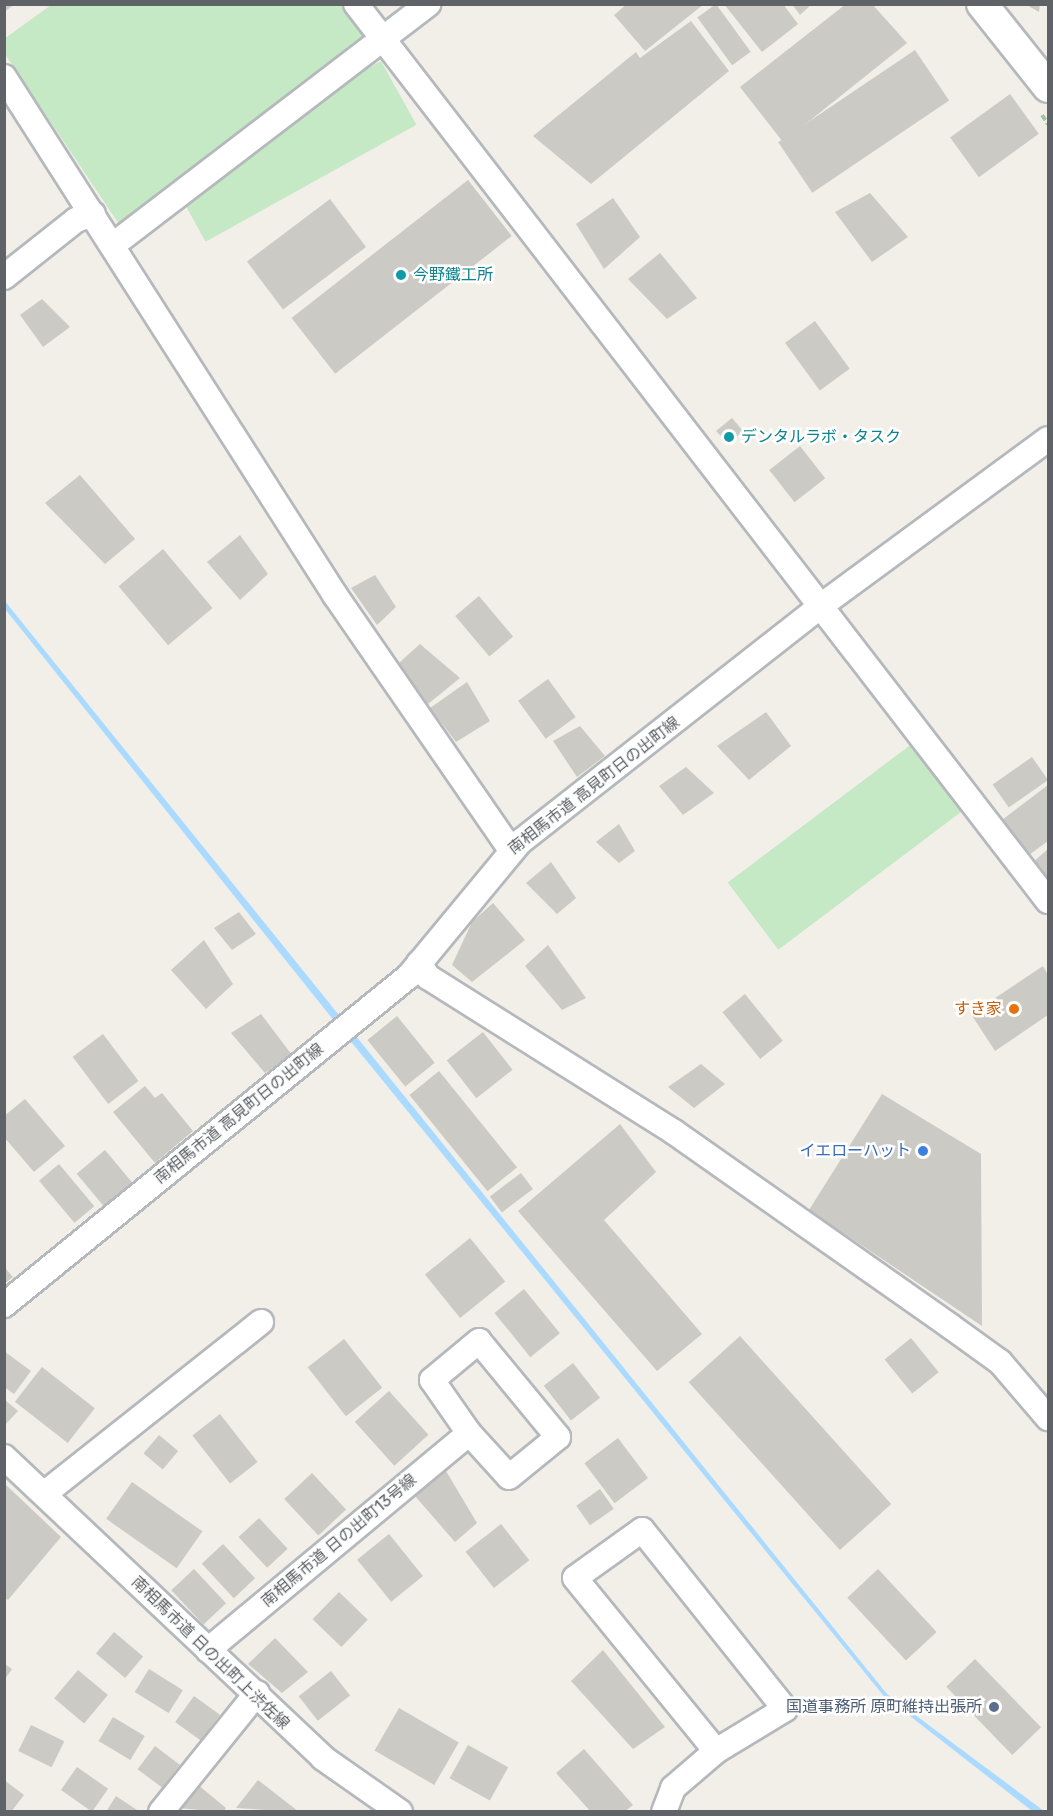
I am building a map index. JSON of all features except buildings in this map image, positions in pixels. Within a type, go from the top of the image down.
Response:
[{"type":"street","points":[[356,4],[822,605],[1048,901]]},
{"type":"street","points":[[113,245],[384,40],[428,4]]},
{"type":"street","points":[[982,4],[1048,87]]},
{"type":"street","points":[[4,77],[335,595],[511,850]]},
{"type":"street","points":[[4,277],[75,220],[93,214]]},
{"type":"street","name":"南相馬市道 高見町日の出町線","points":[[4,1305],[419,963],[511,850],[822,605],[1048,439]]},
{"type":"street","points":[[419,963],[428,977],[674,1131],[1000,1362],[1048,1418]]},
{"type":"street","points":[[44,1494],[261,1322]]},
{"type":"street","points":[[479,1341],[558,1437],[509,1477],[469,1433],[432,1380],[479,1341]]},
{"type":"street","name":"南相馬市道 日の出町13号線","points":[[208,1650],[469,1433]]},
{"type":"street","name":"南相馬市道 日の出町上渋佐線","points":[[4,1457],[323,1758],[400,1812]]},
{"type":"street","points":[[664,1812],[674,1788],[716,1751],[784,1709],[642,1530],[575,1578],[716,1751]]},
{"type":"street","points":[[161,1812],[257,1694]]},
{"type":"green space","points":[[340,4],[369,41],[121,227],[5,54],[4,39],[51,5]]},
{"type":"green space","points":[[381,61],[416,125],[206,242],[170,178]]},
{"type":"green space","points":[[913,743],[964,810],[778,950],[728,883]]},
{"type":"water","points":[[4,600],[887,1694],[1044,1811],[1032,1811],[883,1695],[335,1022],[5,609]]},
{"type":"place","name":"今野鐵工所","points":[[401,275]]},
{"type":"place","name":"デンタルラボ・タスク","points":[[729,437]]},
{"type":"place","name":"すき家","points":[[1014,1009]]},
{"type":"place","name":"イエローハット","points":[[923,1151]]},
{"type":"place","name":"国道事務所 原町維持出張所","points":[[994,1707]]}]
